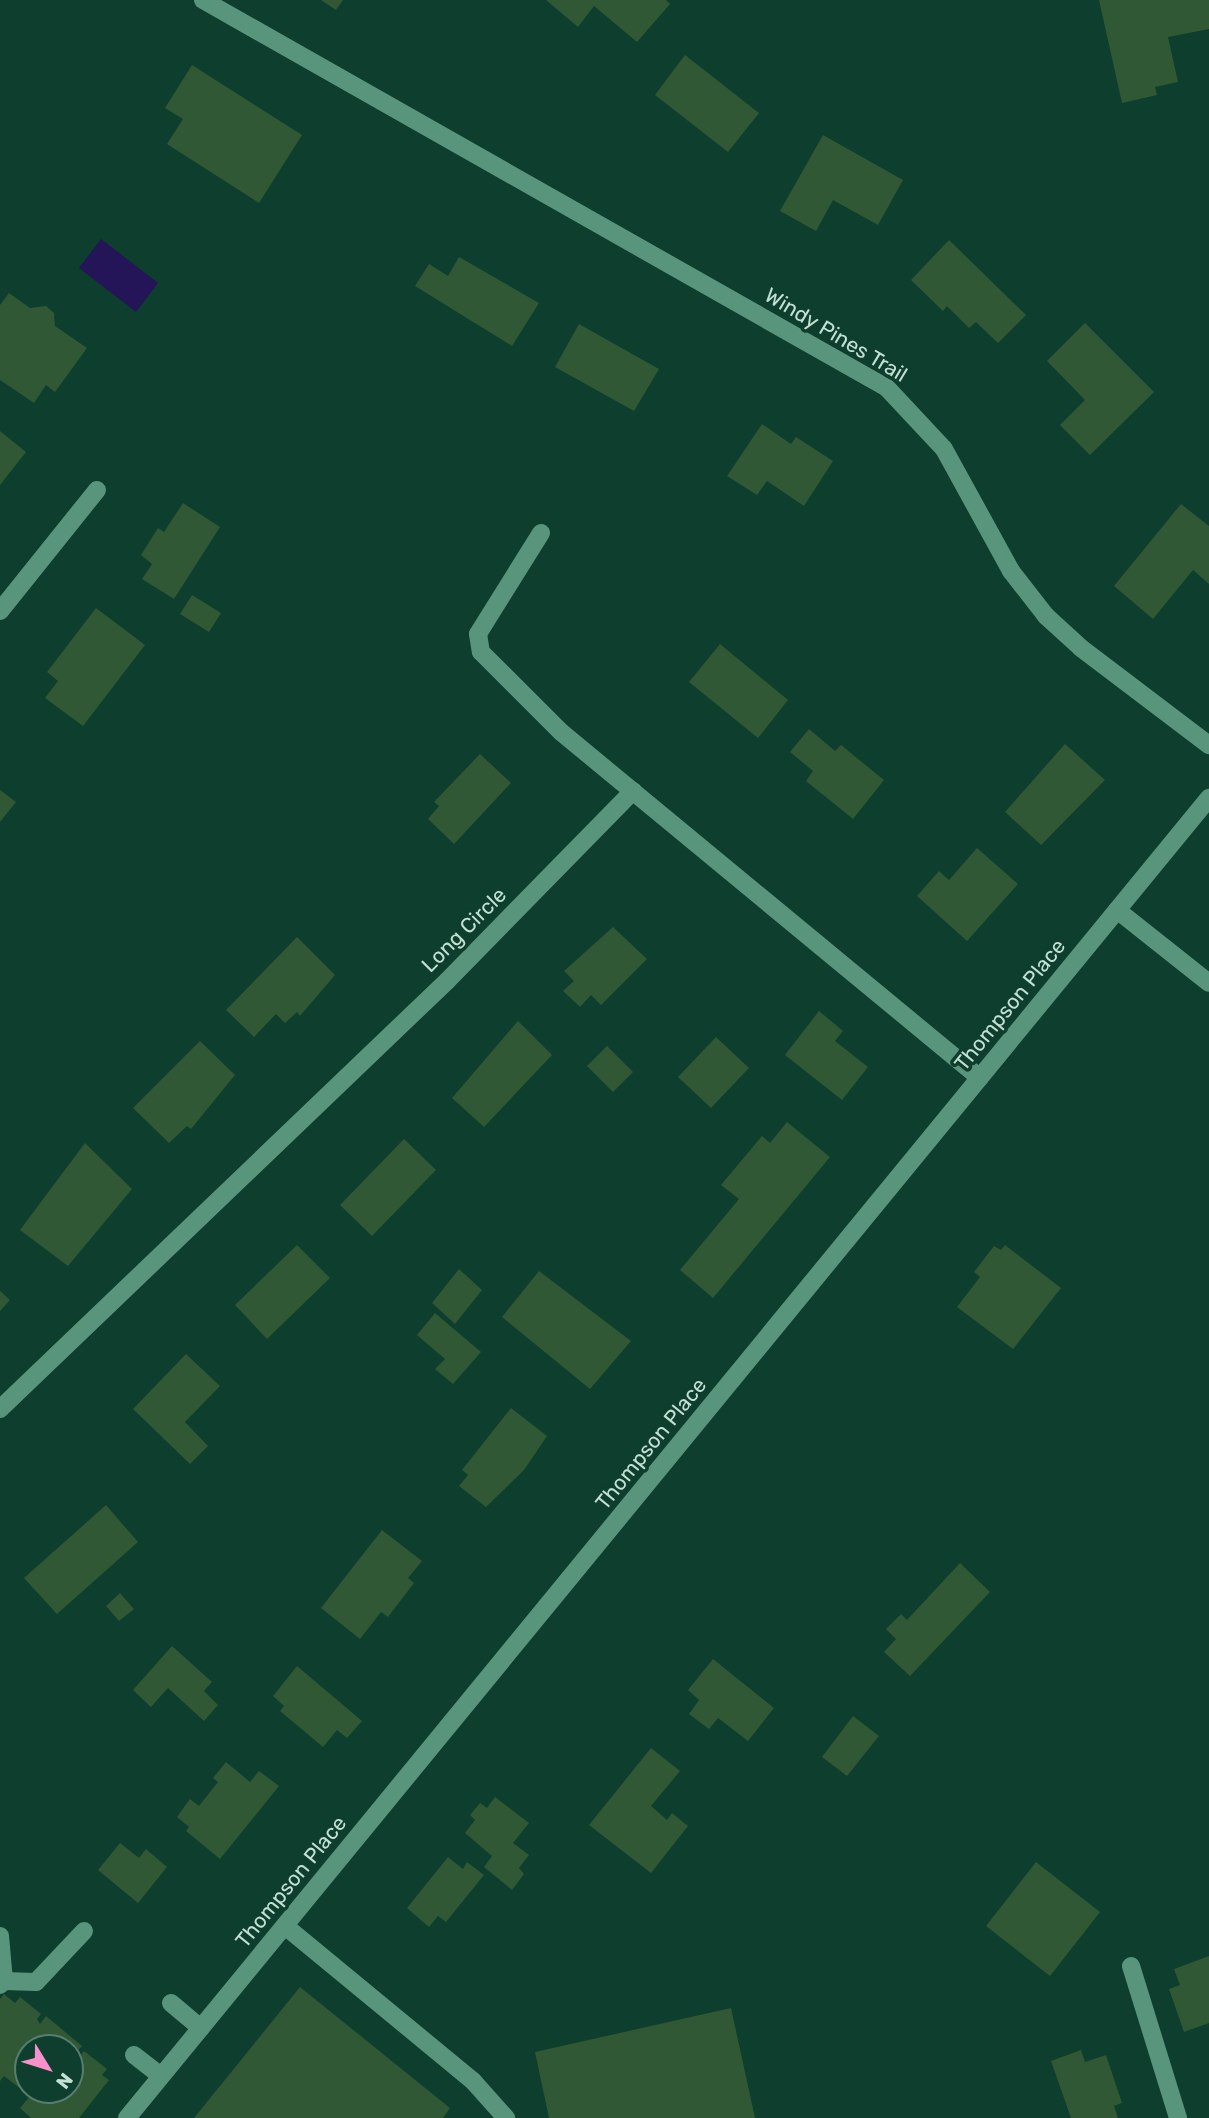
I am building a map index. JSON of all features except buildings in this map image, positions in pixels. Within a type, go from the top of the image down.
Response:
[{"type":"street","name":"Windy Pines Trail","points":[[203,0],[887,388],[944,449],[1011,571],[1046,616],[1081,648],[1209,745]]},
{"type":"street","points":[[0,611],[97,490]]},
{"type":"street","points":[[541,533],[478,634],[481,652],[561,732],[980,1078]]},
{"type":"street","name":"Long Circle","points":[[0,1409],[447,981],[633,791]]},
{"type":"street","name":"Thompson Place","points":[[127,2118],[1209,798]]},
{"type":"street","points":[[1117,910],[1209,983]]},
{"type":"street","points":[[285,1926],[473,2081],[506,2118]]},
{"type":"street","points":[[0,1936],[2,1983],[36,1982],[84,1931]]},
{"type":"street","points":[[1131,1966],[1178,2118]]},
{"type":"street","points":[[172,2003],[201,2028]]},
{"type":"street","points":[[134,2055],[162,2077]]},
{"type":"shaded area","points":[[101,239],[158,283],[136,312],[79,268]]}]
